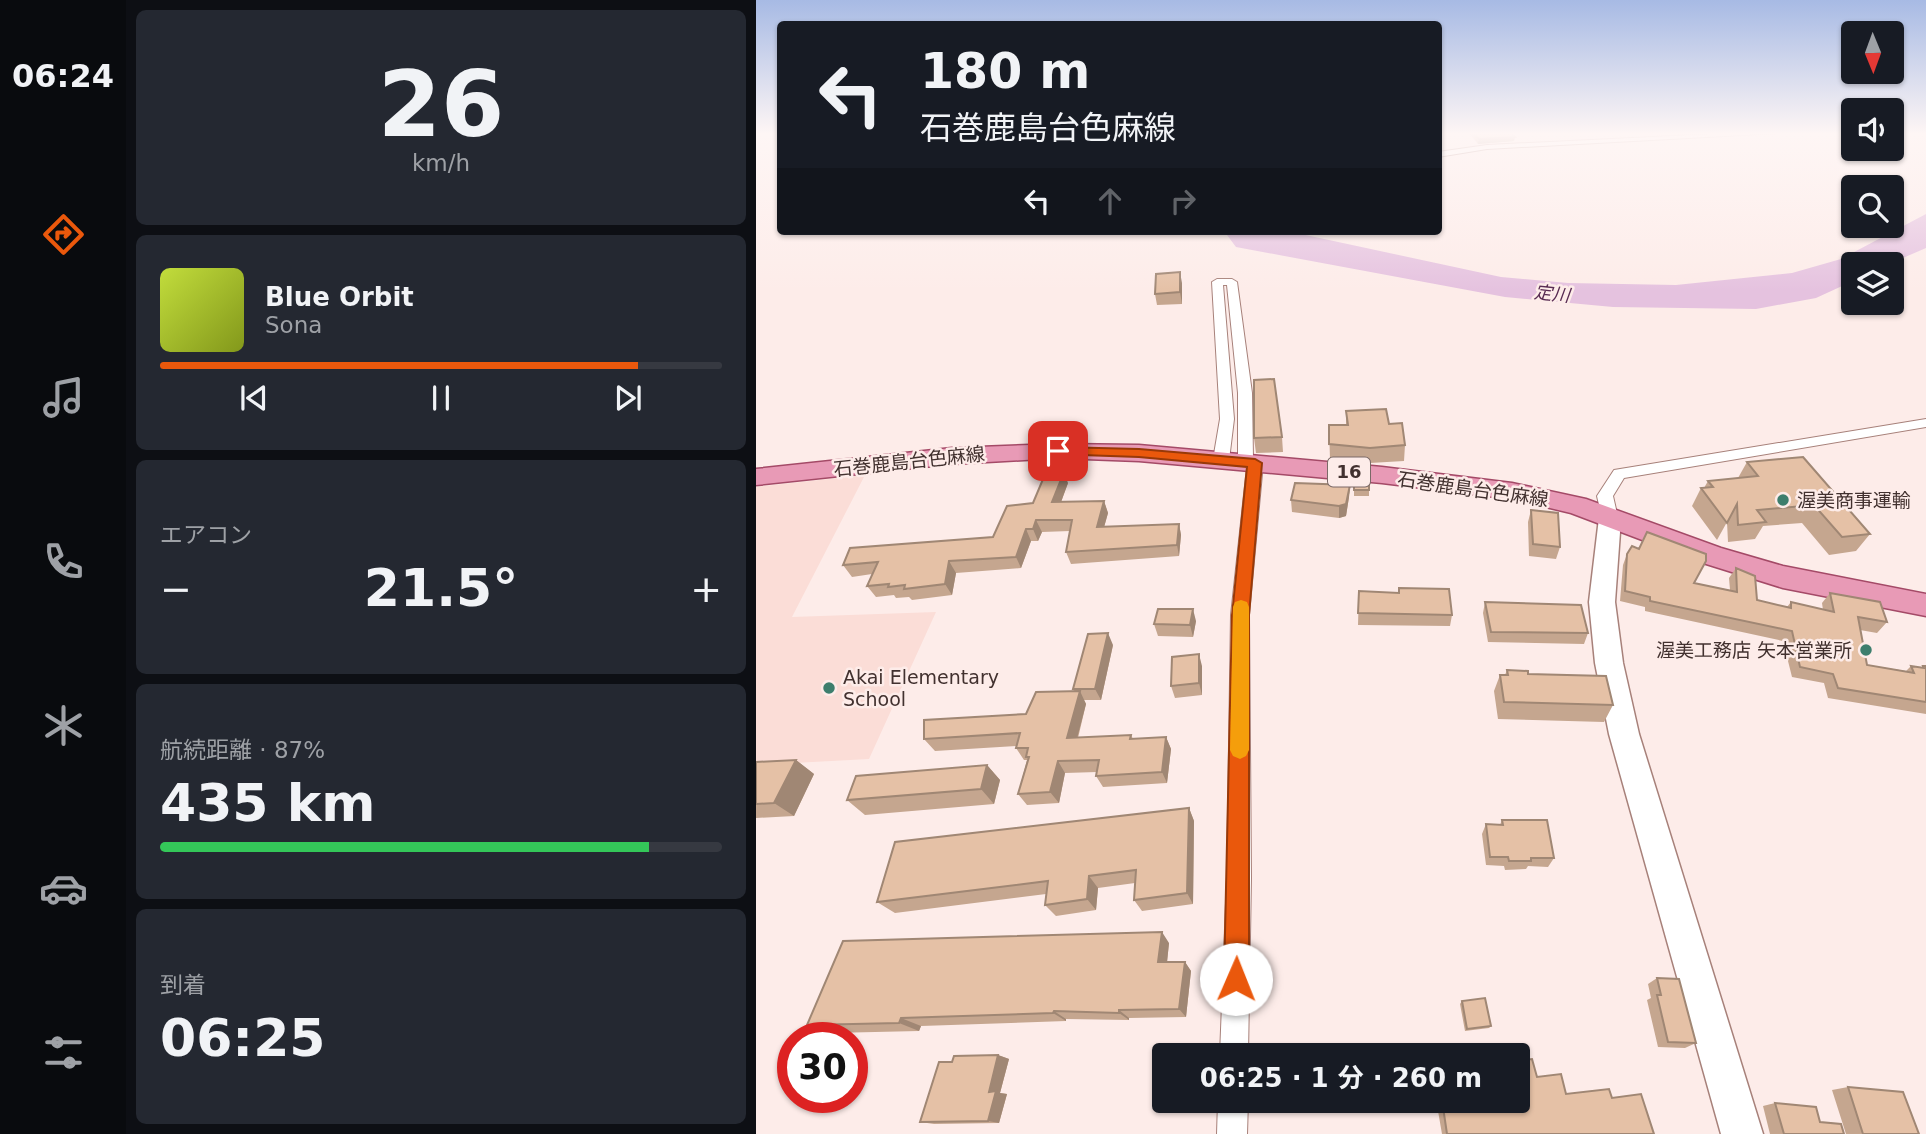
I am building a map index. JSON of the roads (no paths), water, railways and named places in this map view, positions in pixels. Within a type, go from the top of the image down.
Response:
[{"type":"main road","name":"石巻鹿島台色麻線","points":[[756,477],[1006,452],[1139,453],[1512,491],[1577,505],[1713,556],[1783,577],[1926,605]]},
{"type":"street","points":[[1234,1043],[1239,878],[1240,462],[1244,393],[1232,282],[1217,282],[1227,419],[1240,462]]},
{"type":"street","points":[[1742,1134],[1622,722],[1609,663],[1602,602],[1610,518],[1605,496],[1619,474],[1926,423]]},
{"type":"street","points":[[1233,1113],[1233,1134]]},
{"type":"water","points":[[1926,214],[1926,248],[1904,258],[1904,252],[1854,252],[1881,238],[1904,238],[1904,226]]},
{"type":"water","name":"定川","points":[[1227,235],[1306,235],[1501,277],[1568,283],[1676,285],[1792,273],[1841,259],[1841,287],[1816,298],[1756,309],[1613,307],[1505,297],[1236,247]]},
{"type":"place","name":"渥美商事運輸","points":[[1783,500]]},
{"type":"place","name":"渥美工務店 矢本営業所","points":[[1866,650]]},
{"type":"place","name":"Akai Elementary School","points":[[829,688]]}]
